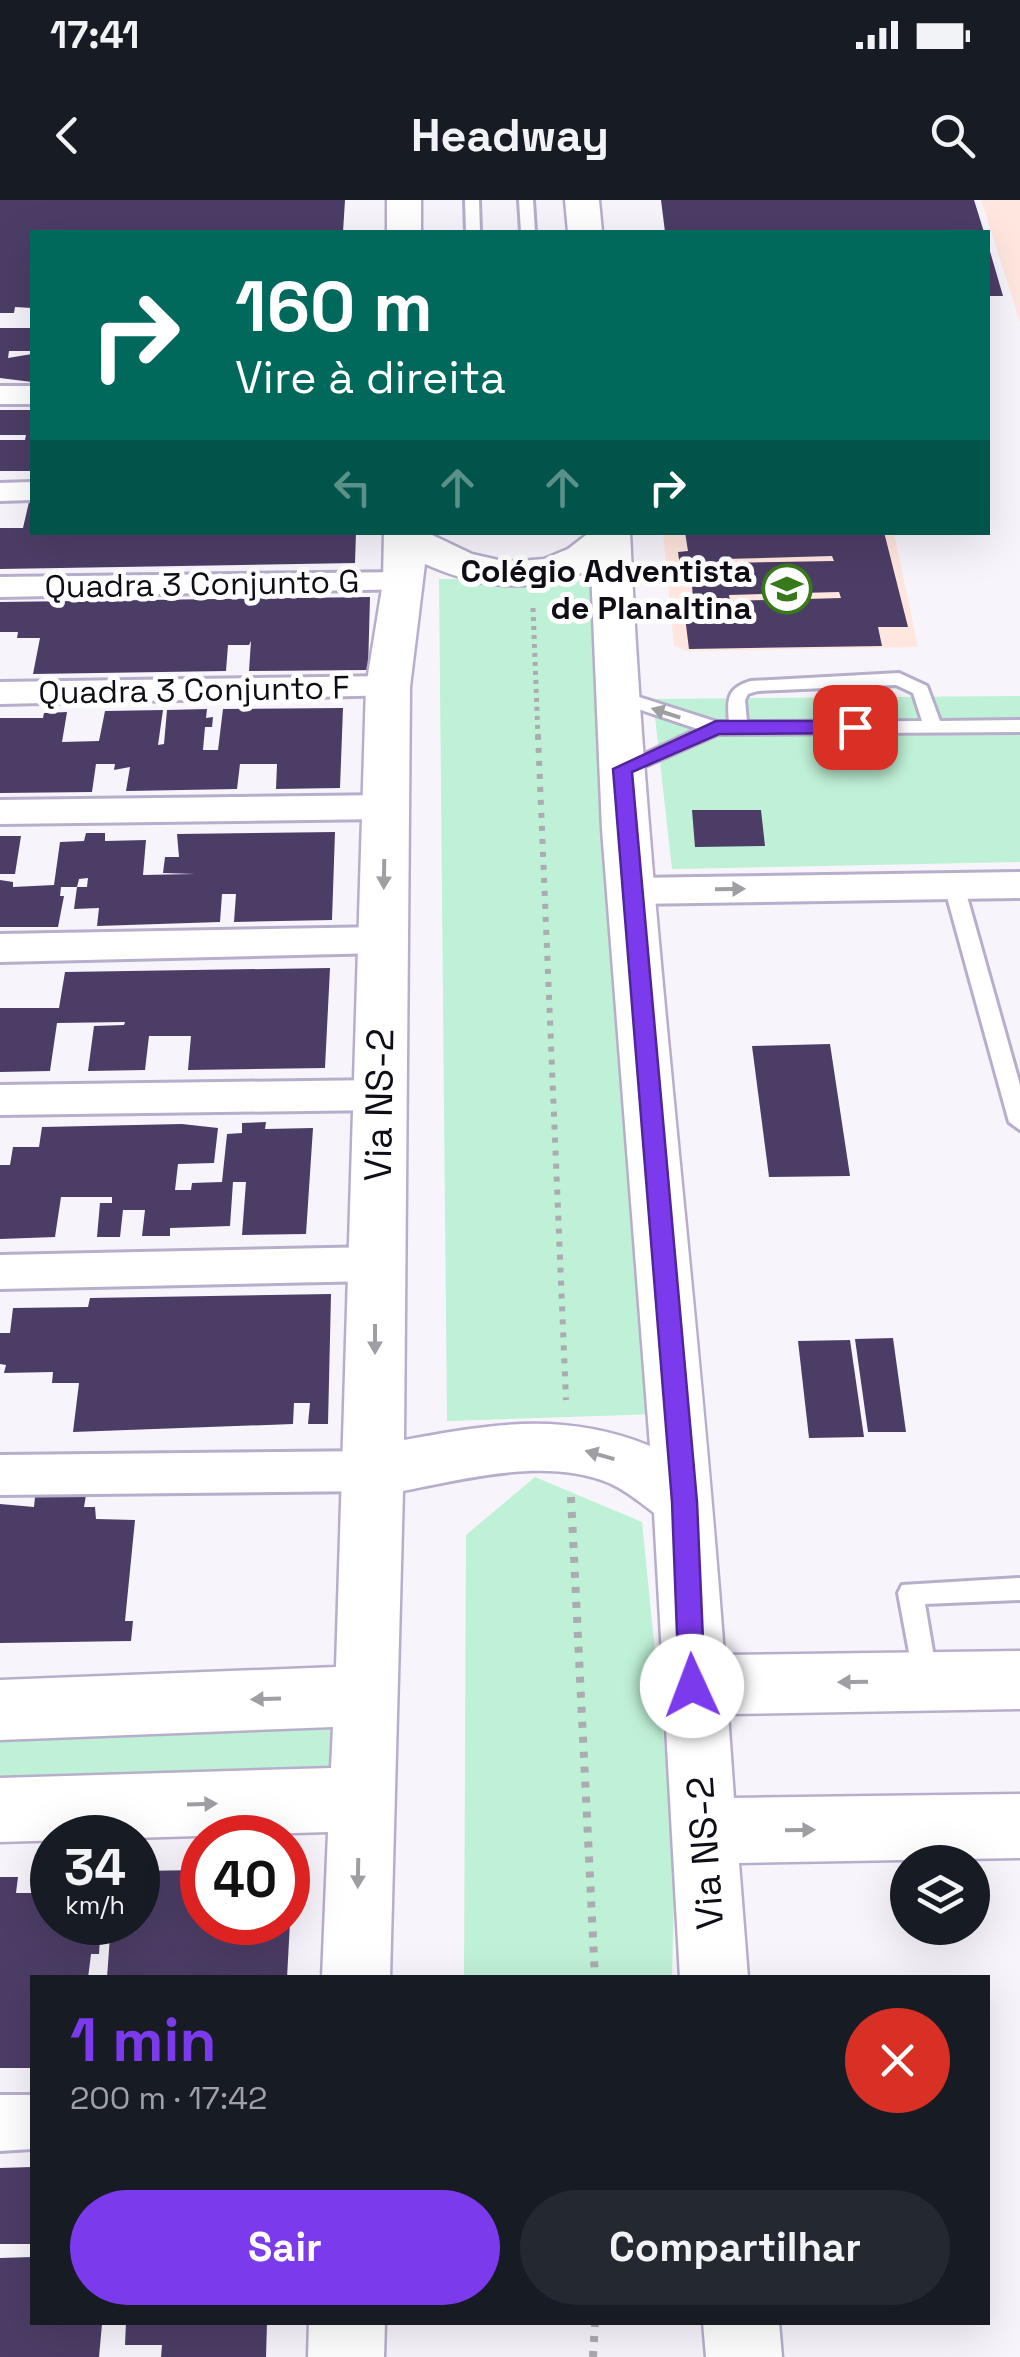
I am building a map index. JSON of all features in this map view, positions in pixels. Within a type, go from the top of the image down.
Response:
[{"type":"street","points":[[404,200],[404,230]]},
{"type":"street","points":[[582,200],[586,230]]},
{"type":"street","points":[[0,395],[30,395]]},
{"type":"street","points":[[0,492],[30,492]]},
{"type":"street","points":[[404,550],[490,575],[532,575],[564,566],[610,537]]},
{"type":"street","name":"Via NS-2","points":[[610,537],[622,769],[684,1502],[692,1686],[714,1975]]},
{"type":"street","name":"Via NS-2","points":[[356,1975],[363,1696],[374,1472],[388,687],[404,550]]},
{"type":"street","name":"Quadra 3 Conjunto G","points":[[0,587],[404,550]]},
{"type":"street","name":"Quadra 3 Conjunto F","points":[[0,693],[388,687]]},
{"type":"street","points":[[0,812],[385,807]]},
{"type":"street","points":[[633,891],[1020,885]]},
{"type":"street","points":[[0,948],[382,940]]},
{"type":"street","points":[[0,1100],[379,1095]]},
{"type":"street","points":[[0,1272],[375,1264]]},
{"type":"street","points":[[0,1475],[374,1472],[508,1449],[568,1446],[628,1464],[684,1502]]},
{"type":"street","points":[[692,1686],[1020,1680]]},
{"type":"street","points":[[0,1710],[363,1696]]},
{"type":"street","points":[[0,1810],[360,1799]]},
{"type":"street","points":[[703,1831],[1020,1826]]},
{"type":"street","points":[[0,2123],[30,2122]]},
{"type":"street","points":[[346,2325],[346,2357]]},
{"type":"street","points":[[741,2325],[744,2357]]},
{"type":"lane","points":[[472,200],[473,230]]},
{"type":"lane","points":[[526,200],[528,230]]},
{"type":"lane","points":[[739,728],[736,700],[741,690],[757,685],[899,679],[921,690],[933,727]]},
{"type":"lane","points":[[617,696],[716,728],[1020,726]]},
{"type":"lane","points":[[622,769],[716,728]]},
{"type":"lane","points":[[954,886],[1020,1121]]},
{"type":"lane","points":[[925,1681],[912,1593],[1020,1589]]},
{"type":"path","points":[[532,575],[568,1446],[595,1975]]},
{"type":"path","points":[[593,2357],[594,2325]]},
{"type":"shaded area","points":[[981,200],[1020,200],[1020,322],[1013,300]]},
{"type":"shaded area","name":"Colégio Adventista de Planaltina","points":[[663,535],[894,535],[918,647],[686,651],[674,645]]},
{"type":"green space","points":[[439,579],[600,581],[658,1414],[447,1421]]},
{"type":"green space","points":[[1020,696],[1020,862],[672,869],[653,699]]},
{"type":"green space","points":[[535,1477],[642,1522],[675,1851],[672,1975],[464,1975],[466,1535]]},
{"type":"green space","points":[[346,1714],[345,1782],[0,1791],[0,1728]]},
{"type":"building","points":[[0,200],[345,200],[343,230],[30,230],[30,308],[15,307],[14,313],[0,313]]},
{"type":"building","points":[[661,200],[974,200],[983,230],[665,230]]},
{"type":"building","points":[[990,251],[1003,296],[990,296]]},
{"type":"building","points":[[0,328],[30,328],[30,351],[9,351],[8,358],[30,354],[30,382],[0,378]]},
{"type":"building","points":[[0,410],[30,410],[30,471],[0,471],[0,440],[25,440],[26,435],[0,435]]},
{"type":"building","points":[[29,502],[30,535],[356,535],[355,563],[0,569],[0,528],[23,528]]},
{"type":"building","name":"Colégio Adventista de Planaltina","points":[[685,535],[885,535],[908,627],[878,627],[882,646],[689,649],[685,617],[695,617],[690,566],[680,567],[678,552],[688,551]],"holes":[[[832,556],[834,561],[724,563],[724,559]],[[839,592],[841,598],[730,601],[729,595]]]},
{"type":"building","points":[[370,597],[368,670],[249,671],[251,641],[249,645],[228,645],[226,671],[33,674],[40,638],[17,638],[18,632],[0,632],[0,602]]},
{"type":"building","points":[[343,708],[340,788],[276,789],[277,764],[240,764],[237,789],[126,791],[130,767],[114,770],[115,764],[96,764],[92,792],[0,793],[0,718],[43,718],[44,713],[67,712],[62,742],[99,741],[105,711],[163,710],[158,745],[164,744],[167,710],[207,709],[206,718],[213,717],[212,727],[205,727],[203,750],[218,750],[223,709]]},
{"type":"building","points":[[692,810],[761,810],[765,846],[695,847]]},
{"type":"building","points":[[335,832],[332,920],[234,922],[236,894],[222,894],[220,922],[97,926],[99,908],[74,909],[77,887],[61,887],[60,896],[64,896],[58,927],[0,927],[0,880],[13,882],[13,887],[54,885],[60,842],[84,841],[86,833],[105,833],[105,841],[146,840],[143,875],[195,874],[163,873],[165,857],[179,857],[177,834]],"holes":[[[88,878],[87,887],[77,887],[79,879]]]},
{"type":"building","points":[[0,836],[21,836],[15,874],[0,874]]},
{"type":"building","points":[[330,968],[325,1068],[188,1070],[191,1036],[149,1036],[145,1070],[88,1071],[94,1026],[125,1022],[57,1023],[50,1071],[0,1072],[0,1008],[59,1008],[65,972]]},
{"type":"building","points":[[830,1044],[850,1176],[769,1177],[752,1046]]},
{"type":"building","points":[[266,1122],[265,1129],[313,1128],[306,1234],[242,1235],[246,1182],[233,1182],[230,1226],[170,1228],[170,1236],[142,1236],[145,1210],[123,1210],[120,1237],[97,1237],[100,1203],[112,1203],[112,1197],[61,1197],[55,1237],[0,1239],[0,1165],[10,1165],[13,1147],[39,1147],[42,1127],[182,1124],[218,1128],[214,1163],[178,1164],[175,1190],[191,1190],[192,1183],[222,1182],[227,1134],[242,1133],[242,1123]]},
{"type":"building","points":[[331,1294],[328,1424],[308,1424],[310,1403],[294,1403],[293,1424],[73,1432],[79,1383],[52,1383],[53,1372],[4,1373],[6,1365],[0,1364],[0,1333],[10,1333],[13,1308],[88,1307],[90,1298]]},
{"type":"building","points":[[893,1338],[906,1432],[868,1432],[855,1339]]},
{"type":"building","points":[[850,1340],[864,1437],[809,1438],[798,1341]]},
{"type":"building","points":[[86,1495],[84,1507],[95,1507],[96,1519],[135,1520],[125,1621],[133,1621],[131,1641],[0,1643],[0,1504],[34,1507],[35,1497]]},
{"type":"building","points":[[180,1870],[180,1945],[289,1945],[287,1975],[107,1975],[109,1945],[160,1945],[160,1871]]},
{"type":"building","points":[[0,1877],[18,1877],[16,1893],[30,1893],[30,1945],[100,1945],[99,1954],[91,1954],[88,1975],[30,1975],[30,2068],[0,2068]]},
{"type":"building","points":[[30,2167],[30,2244],[0,2244],[0,2168]]},
{"type":"building","points":[[30,2257],[30,2325],[102,2325],[99,2357],[0,2357],[0,2258]]},
{"type":"building","points":[[126,2325],[267,2325],[266,2357],[161,2357],[162,2345],[125,2345]]},
{"type":"place","name":"Colégio Adventista de Planaltina","points":[[787,589]]},
{"type":"route","points":[[692,1686],[684,1502],[622,769],[716,728],[855,727]]}]
